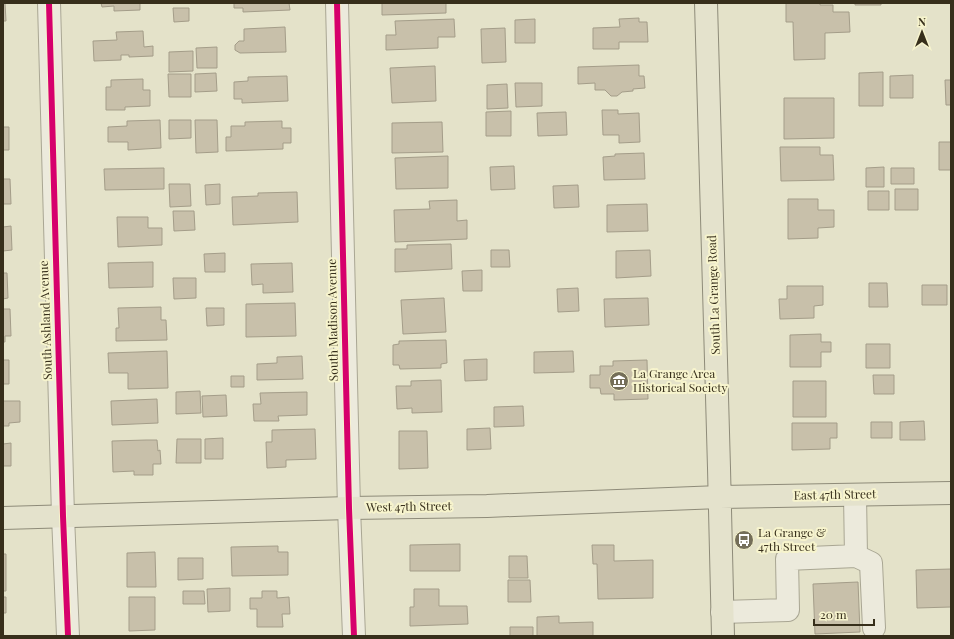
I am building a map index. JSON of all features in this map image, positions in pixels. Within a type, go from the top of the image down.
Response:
[{"type":"main road","name":"South La Grange Road","points":[[706,3],[723,636]]},
{"type":"main road","name":"East 47th Street","points":[[720,497],[951,493]]},
{"type":"main road","name":"West 47th Street","points":[[3,518],[349,508],[487,506],[720,497]]},
{"type":"street","name":"South Ashland Avenue","points":[[49,3],[63,516],[68,636]]},
{"type":"street","name":"South Madison Avenue","points":[[337,3],[349,508],[354,636]]},
{"type":"street","points":[[855,495],[856,556]]},
{"type":"street","points":[[722,612],[788,610],[787,559],[856,556],[871,563],[874,628]]},
{"type":"building","points":[[3,3],[5,3],[6,21],[3,21]]},
{"type":"building","points":[[101,3],[140,3],[140,10],[114,11],[114,6],[102,7]]},
{"type":"building","points":[[234,3],[289,3],[290,10],[243,12],[243,8],[234,8]]},
{"type":"building","points":[[382,3],[446,3],[446,13],[382,15]]},
{"type":"building","points":[[786,3],[820,3],[820,5],[833,5],[833,12],[849,12],[850,32],[825,33],[825,59],[794,60],[793,22],[786,22]]},
{"type":"building","points":[[855,3],[881,3],[881,5],[855,5]]},
{"type":"building","points":[[173,8],[189,8],[189,21],[174,22]]},
{"type":"building","points":[[639,18],[639,22],[647,22],[648,42],[619,42],[619,49],[593,49],[593,28],[620,27],[619,19]]},
{"type":"building","points":[[454,19],[455,37],[438,37],[438,48],[386,50],[386,35],[396,35],[395,21]]},
{"type":"building","points":[[535,19],[535,43],[515,43],[515,20]]},
{"type":"building","points":[[285,27],[286,52],[240,53],[235,50],[235,45],[239,41],[244,41],[244,29]]},
{"type":"building","points":[[505,28],[506,62],[482,63],[481,29]]},
{"type":"building","points":[[143,31],[144,47],[153,46],[153,56],[129,57],[129,55],[121,55],[121,60],[94,61],[93,41],[117,40],[116,32]]},
{"type":"building","points":[[217,47],[217,68],[197,68],[196,48]]},
{"type":"building","points":[[193,51],[193,71],[169,72],[169,52]]},
{"type":"building","points":[[639,65],[639,76],[644,76],[645,88],[633,89],[633,91],[622,92],[617,96],[611,96],[605,90],[595,90],[595,83],[578,84],[578,67]]},
{"type":"building","points":[[435,66],[436,101],[392,103],[390,68]]},
{"type":"building","points":[[883,72],[883,106],[859,106],[859,73]]},
{"type":"building","points":[[216,73],[217,91],[195,92],[195,74]]},
{"type":"building","points":[[168,74],[191,74],[191,97],[169,97]]},
{"type":"building","points":[[913,75],[913,98],[890,98],[890,76]]},
{"type":"building","points":[[287,76],[288,101],[242,103],[242,99],[234,99],[234,82],[248,81],[248,77]]},
{"type":"building","points":[[143,79],[143,90],[150,90],[150,106],[125,107],[125,110],[106,110],[106,87],[111,87],[111,80]]},
{"type":"building","points":[[945,80],[951,80],[951,105],[946,105]]},
{"type":"building","points":[[515,83],[542,83],[542,106],[516,107]]},
{"type":"building","points":[[507,84],[508,108],[487,109],[487,85]]},
{"type":"building","points":[[784,98],[834,98],[834,138],[784,139]]},
{"type":"building","points":[[602,110],[618,110],[618,114],[639,113],[640,142],[619,143],[619,135],[603,135]]},
{"type":"building","points":[[511,111],[511,136],[486,136],[486,112]]},
{"type":"building","points":[[566,112],[567,135],[538,136],[537,113]]},
{"type":"building","points":[[160,120],[161,148],[128,150],[128,142],[108,142],[108,127],[127,126],[127,121]]},
{"type":"building","points":[[169,120],[191,120],[191,138],[169,139]]},
{"type":"building","points":[[195,120],[217,120],[218,152],[196,153]]},
{"type":"building","points":[[282,121],[282,128],[291,128],[291,143],[283,143],[283,149],[226,151],[226,137],[231,137],[231,126],[245,126],[245,122]]},
{"type":"building","points":[[442,122],[443,152],[392,153],[392,123]]},
{"type":"building","points":[[3,127],[9,127],[9,150],[3,150]]},
{"type":"building","points":[[939,142],[951,142],[951,170],[939,170]]},
{"type":"building","points":[[780,147],[820,147],[820,155],[833,155],[834,180],[781,181]]},
{"type":"building","points":[[644,153],[645,179],[604,180],[603,157],[615,156],[615,154]]},
{"type":"building","points":[[448,156],[448,188],[396,189],[395,158]]},
{"type":"building","points":[[514,166],[515,189],[491,190],[490,167]]},
{"type":"building","points":[[884,167],[884,187],[866,187],[866,168]]},
{"type":"building","points":[[164,168],[164,189],[105,190],[104,169]]},
{"type":"building","points":[[891,168],[914,168],[914,184],[891,184]]},
{"type":"building","points":[[3,179],[10,179],[11,204],[3,204]]},
{"type":"building","points":[[169,184],[190,184],[191,206],[170,207]]},
{"type":"building","points":[[220,184],[220,204],[206,205],[205,185]]},
{"type":"building","points":[[578,185],[579,207],[554,208],[553,186]]},
{"type":"building","points":[[895,189],[918,189],[918,210],[895,210]]},
{"type":"building","points":[[868,191],[889,191],[889,210],[868,210]]},
{"type":"building","points":[[297,192],[298,222],[233,225],[232,197],[258,196],[258,193]]},
{"type":"building","points":[[788,199],[818,199],[818,210],[834,210],[834,227],[818,228],[818,238],[788,239]]},
{"type":"building","points":[[457,200],[457,221],[467,220],[467,239],[395,242],[394,210],[430,209],[429,201]]},
{"type":"building","points":[[647,204],[648,231],[607,232],[607,205]]},
{"type":"building","points":[[173,211],[194,211],[195,230],[174,231]]},
{"type":"building","points":[[117,217],[148,217],[148,228],[162,228],[162,245],[118,247]]},
{"type":"building","points":[[11,226],[12,250],[3,251],[3,227]]},
{"type":"building","points":[[451,244],[452,269],[395,272],[395,249],[407,249],[407,245]]},
{"type":"building","points":[[491,250],[509,250],[510,267],[491,267]]},
{"type":"building","points":[[650,250],[651,276],[616,278],[616,251]]},
{"type":"building","points":[[225,253],[225,272],[205,272],[204,254]]},
{"type":"building","points":[[153,262],[153,287],[109,288],[108,263]]},
{"type":"building","points":[[292,263],[293,292],[263,293],[263,284],[252,285],[251,264]]},
{"type":"building","points":[[482,270],[482,291],[463,291],[462,271]]},
{"type":"building","points":[[3,273],[7,273],[8,298],[3,299]]},
{"type":"building","points":[[173,278],[196,278],[196,298],[174,299]]},
{"type":"building","points":[[869,283],[887,283],[888,307],[869,307]]},
{"type":"building","points":[[922,285],[947,285],[947,305],[922,305]]},
{"type":"building","points":[[787,286],[823,286],[823,305],[814,306],[814,318],[780,319],[779,299],[787,299]]},
{"type":"building","points":[[578,288],[579,311],[558,312],[557,289]]},
{"type":"building","points":[[444,298],[446,332],[403,334],[401,300]]},
{"type":"building","points":[[648,298],[649,325],[605,327],[604,299]]},
{"type":"building","points":[[295,303],[296,336],[246,337],[246,304]]},
{"type":"building","points":[[161,307],[161,320],[166,320],[167,340],[116,341],[116,328],[119,328],[118,308]]},
{"type":"building","points":[[206,308],[224,308],[224,325],[207,326]]},
{"type":"building","points":[[3,309],[10,309],[11,336],[5,336],[5,342],[3,342]]},
{"type":"building","points":[[821,334],[821,342],[831,342],[831,352],[821,352],[821,367],[790,367],[790,335]]},
{"type":"building","points":[[446,340],[447,363],[441,364],[441,368],[400,369],[399,365],[393,365],[393,345],[399,344],[399,341]]},
{"type":"building","points":[[866,344],[890,344],[890,368],[866,368]]},
{"type":"building","points":[[167,351],[168,388],[128,389],[128,373],[109,373],[108,353]]},
{"type":"building","points":[[573,351],[574,372],[534,373],[534,352]]},
{"type":"building","points":[[302,356],[303,379],[257,380],[257,364],[277,363],[277,357]]},
{"type":"building","points":[[487,359],[487,380],[465,381],[464,360]]},
{"type":"building","points":[[3,360],[9,360],[9,384],[3,384]]},
{"type":"building","name":"La Grange Area Historical Society","points":[[647,360],[648,399],[614,400],[614,394],[601,394],[600,388],[590,388],[590,375],[600,375],[600,366],[613,366],[613,361]]},
{"type":"building","points":[[873,375],[894,375],[894,394],[874,394]]},
{"type":"building","points":[[231,376],[244,376],[244,387],[231,387]]},
{"type":"building","points":[[441,380],[442,412],[412,413],[412,408],[397,409],[396,386],[411,386],[411,381]]},
{"type":"building","points":[[793,381],[826,381],[826,417],[793,417]]},
{"type":"building","points":[[200,391],[201,413],[176,414],[176,392]]},
{"type":"building","points":[[307,392],[307,415],[278,416],[279,421],[254,421],[253,404],[261,404],[260,393]]},
{"type":"building","points":[[226,395],[227,416],[203,417],[202,396]]},
{"type":"building","points":[[157,399],[158,423],[112,425],[111,401]]},
{"type":"building","points":[[3,401],[20,401],[20,422],[9,423],[9,426],[3,426]]},
{"type":"building","points":[[523,406],[524,426],[494,427],[494,407]]},
{"type":"building","points":[[924,421],[925,440],[900,440],[900,422]]},
{"type":"building","points":[[871,422],[892,422],[892,438],[871,438]]},
{"type":"building","points":[[792,423],[837,423],[837,438],[830,438],[830,449],[792,450]]},
{"type":"building","points":[[490,428],[491,449],[467,450],[467,429]]},
{"type":"building","points":[[315,429],[316,459],[286,460],[286,467],[267,468],[266,442],[272,442],[272,430]]},
{"type":"building","points":[[399,431],[427,431],[428,468],[399,469]]},
{"type":"building","points":[[223,438],[223,459],[205,459],[205,439]]},
{"type":"building","points":[[177,439],[201,439],[201,463],[176,463]]},
{"type":"building","points":[[157,440],[158,451],[160,450],[161,464],[153,464],[153,475],[134,475],[134,471],[113,472],[112,441]]},
{"type":"building","points":[[11,443],[11,466],[3,466],[3,444]]},
{"type":"building","points":[[460,544],[460,571],[410,571],[410,545]]},
{"type":"building","points":[[592,545],[614,545],[614,561],[653,560],[653,598],[598,599],[597,564],[593,564]]},
{"type":"building","points":[[278,546],[278,552],[288,552],[288,575],[232,576],[231,547]]},
{"type":"building","points":[[155,552],[156,587],[127,587],[127,553]]},
{"type":"building","points":[[3,554],[6,554],[6,591],[3,591]]},
{"type":"building","points":[[509,556],[527,556],[528,578],[509,578]]},
{"type":"building","points":[[178,558],[203,558],[203,579],[178,580]]},
{"type":"building","points":[[951,569],[951,607],[917,608],[916,570]]},
{"type":"building","points":[[508,580],[530,580],[531,602],[508,602]]},
{"type":"building","points":[[858,582],[860,632],[815,634],[813,584]]},
{"type":"building","points":[[230,588],[230,611],[208,612],[207,589]]},
{"type":"building","points":[[414,589],[439,589],[439,606],[467,606],[468,624],[410,626],[410,607],[414,607]]},
{"type":"building","points":[[183,591],[204,591],[205,604],[183,604]]},
{"type":"building","points":[[262,591],[277,591],[277,598],[289,597],[290,614],[282,614],[283,627],[257,627],[257,609],[250,609],[250,598],[262,598]]},
{"type":"building","points":[[3,597],[6,597],[6,613],[3,613]]},
{"type":"building","points":[[129,597],[155,597],[155,630],[129,631]]},
{"type":"building","points":[[559,616],[559,623],[593,622],[593,636],[537,636],[537,617]]},
{"type":"building","points":[[510,627],[533,627],[533,636],[510,636]]},
{"type":"cycle path","points":[[49,3],[63,516],[68,636]]},
{"type":"cycle path","points":[[337,3],[349,508],[354,636]]},
{"type":"place","name":"La Grange Area Historical Society","points":[[619,381]]},
{"type":"place","name":"La Grange & 47th Street","points":[[744,540]]}]
